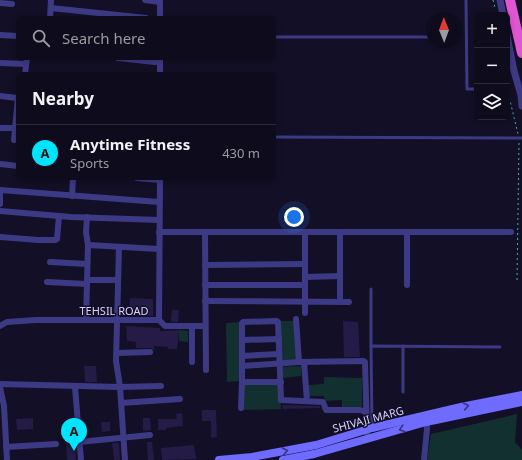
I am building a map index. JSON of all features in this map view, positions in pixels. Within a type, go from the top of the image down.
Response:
[{"type":"highway","points":[[510,0],[522,53]]},
{"type":"main road","name":"SHIVAJI MARG","points":[[219,460],[252,457],[316,445],[369,429],[461,407],[522,395]]},
{"type":"main road","name":"SHIVAJI MARG","points":[[283,460],[315,457],[370,438],[426,422],[522,402]]},
{"type":"street","points":[[50,16],[51,0]]},
{"type":"street","points":[[145,0],[160,1],[160,16]]},
{"type":"street","points":[[500,0],[502,12]]},
{"type":"street","points":[[0,3],[12,4]]},
{"type":"street","points":[[51,8],[127,16]]},
{"type":"street","points":[[0,35],[16,36]]},
{"type":"street","points":[[509,48],[521,95],[522,106]]},
{"type":"street","points":[[136,60],[155,62],[160,60],[160,72]]},
{"type":"street","points":[[0,63],[26,61],[25,72]]},
{"type":"street","points":[[0,96],[16,101]]},
{"type":"street","points":[[0,128],[16,128],[14,140]]},
{"type":"street","points":[[0,164],[16,166]]},
{"type":"street","points":[[72,196],[73,180]]},
{"type":"street","name":"TEHSIL ROAD","points":[[0,326],[12,321],[118,319],[159,320],[160,180]]},
{"type":"street","points":[[0,204],[0,190],[160,202]]},
{"type":"street","points":[[0,211],[59,216],[159,220]]},
{"type":"street","points":[[0,237],[55,240],[57,239],[59,216]]},
{"type":"street","points":[[86,320],[88,245],[86,232],[87,217]]},
{"type":"street","points":[[159,232],[511,232]]},
{"type":"street","points":[[205,232],[206,370]]},
{"type":"street","points":[[305,232],[306,313]]},
{"type":"street","points":[[340,232],[340,302]]},
{"type":"street","points":[[406,285],[407,232]]},
{"type":"street","points":[[88,245],[159,249]]},
{"type":"street","points":[[119,247],[117,353],[125,460]]},
{"type":"street","points":[[50,262],[87,264]]},
{"type":"street","points":[[205,265],[305,264]]},
{"type":"street","points":[[305,276],[340,276]]},
{"type":"street","points":[[47,282],[118,280]]},
{"type":"street","points":[[205,285],[305,285]]},
{"type":"street","points":[[205,301],[349,302]]},
{"type":"street","points":[[296,319],[307,401]]},
{"type":"street","points":[[159,320],[165,326],[205,326]]},
{"type":"street","points":[[240,408],[243,322],[276,320],[278,322],[281,400],[323,402],[326,410],[359,410],[366,412]]},
{"type":"street","points":[[192,326],[192,362]]},
{"type":"street","points":[[242,340],[278,340]]},
{"type":"street","points":[[117,353],[150,352]]},
{"type":"street","points":[[242,356],[279,354]]},
{"type":"street","points":[[242,366],[342,360],[364,361],[366,412],[370,438]]},
{"type":"street","points":[[242,382],[281,382]]},
{"type":"street","points":[[7,460],[2,430],[0,386],[161,386]]},
{"type":"street","points":[[75,387],[81,460]]},
{"type":"street","points":[[121,403],[180,398]]},
{"type":"street","points":[[424,460],[427,429],[426,422]]},
{"type":"street","points":[[79,442],[150,435]]},
{"type":"street","points":[[6,447],[56,444]]},
{"type":"lane","points":[[466,0],[467,89],[474,89]]},
{"type":"lane","points":[[276,37],[426,37]]},
{"type":"lane","points":[[276,137],[521,138]]},
{"type":"lane","points":[[369,429],[371,289]]},
{"type":"lane","points":[[371,346],[500,347]]},
{"type":"lane","points":[[403,346],[403,392]]},
{"type":"path","points":[[510,99],[521,138],[517,280]]},
{"type":"green space","points":[[279,321],[294,321],[297,360],[281,360]]},
{"type":"green space","points":[[240,322],[240,381],[227,382],[226,323]]},
{"type":"green space","points":[[179,330],[188,331],[188,342],[179,341]]},
{"type":"green space","points":[[301,366],[301,376],[283,378],[283,367]]},
{"type":"green space","points":[[324,377],[362,378],[362,407],[342,407],[342,400],[325,401],[324,396],[308,396],[308,385],[324,384]]},
{"type":"green space","points":[[240,382],[279,382],[281,409],[241,410]]},
{"type":"green space","points":[[517,414],[515,442],[522,450],[522,460],[427,460],[431,434]]},
{"type":"building","points":[[130,298],[153,299],[153,316],[130,315]]},
{"type":"building","points":[[172,310],[179,310],[178,322],[171,322]]},
{"type":"building","points":[[343,321],[358,322],[360,357],[344,357]]},
{"type":"building","points":[[126,326],[160,328],[160,331],[179,330],[177,349],[154,346],[154,350],[150,348],[136,348],[136,342],[127,341]]},
{"type":"building","points":[[84,366],[96,366],[97,382],[85,382]]},
{"type":"building","points":[[282,405],[320,406],[320,408],[283,409]]},
{"type":"building","points":[[202,410],[216,410],[217,437],[211,438],[211,421],[202,421]]},
{"type":"building","points":[[182,413],[183,426],[166,428],[166,430],[158,430],[158,419],[177,419],[176,414]]},
{"type":"building","points":[[33,418],[33,429],[17,430],[16,419]]},
{"type":"building","points":[[143,418],[150,418],[151,430],[143,431]]},
{"type":"building","points":[[101,422],[110,422],[110,431],[102,432]]},
{"type":"building","points":[[75,441],[76,460],[67,460],[66,442]]},
{"type":"building","points":[[147,442],[152,442],[154,460],[148,460]]},
{"type":"building","points":[[112,443],[119,443],[120,460],[114,460]]},
{"type":"building","points":[[194,445],[196,459],[162,460],[161,448]]},
{"type":"place","name":"Anytime Fitness","points":[[74,451]]}]
